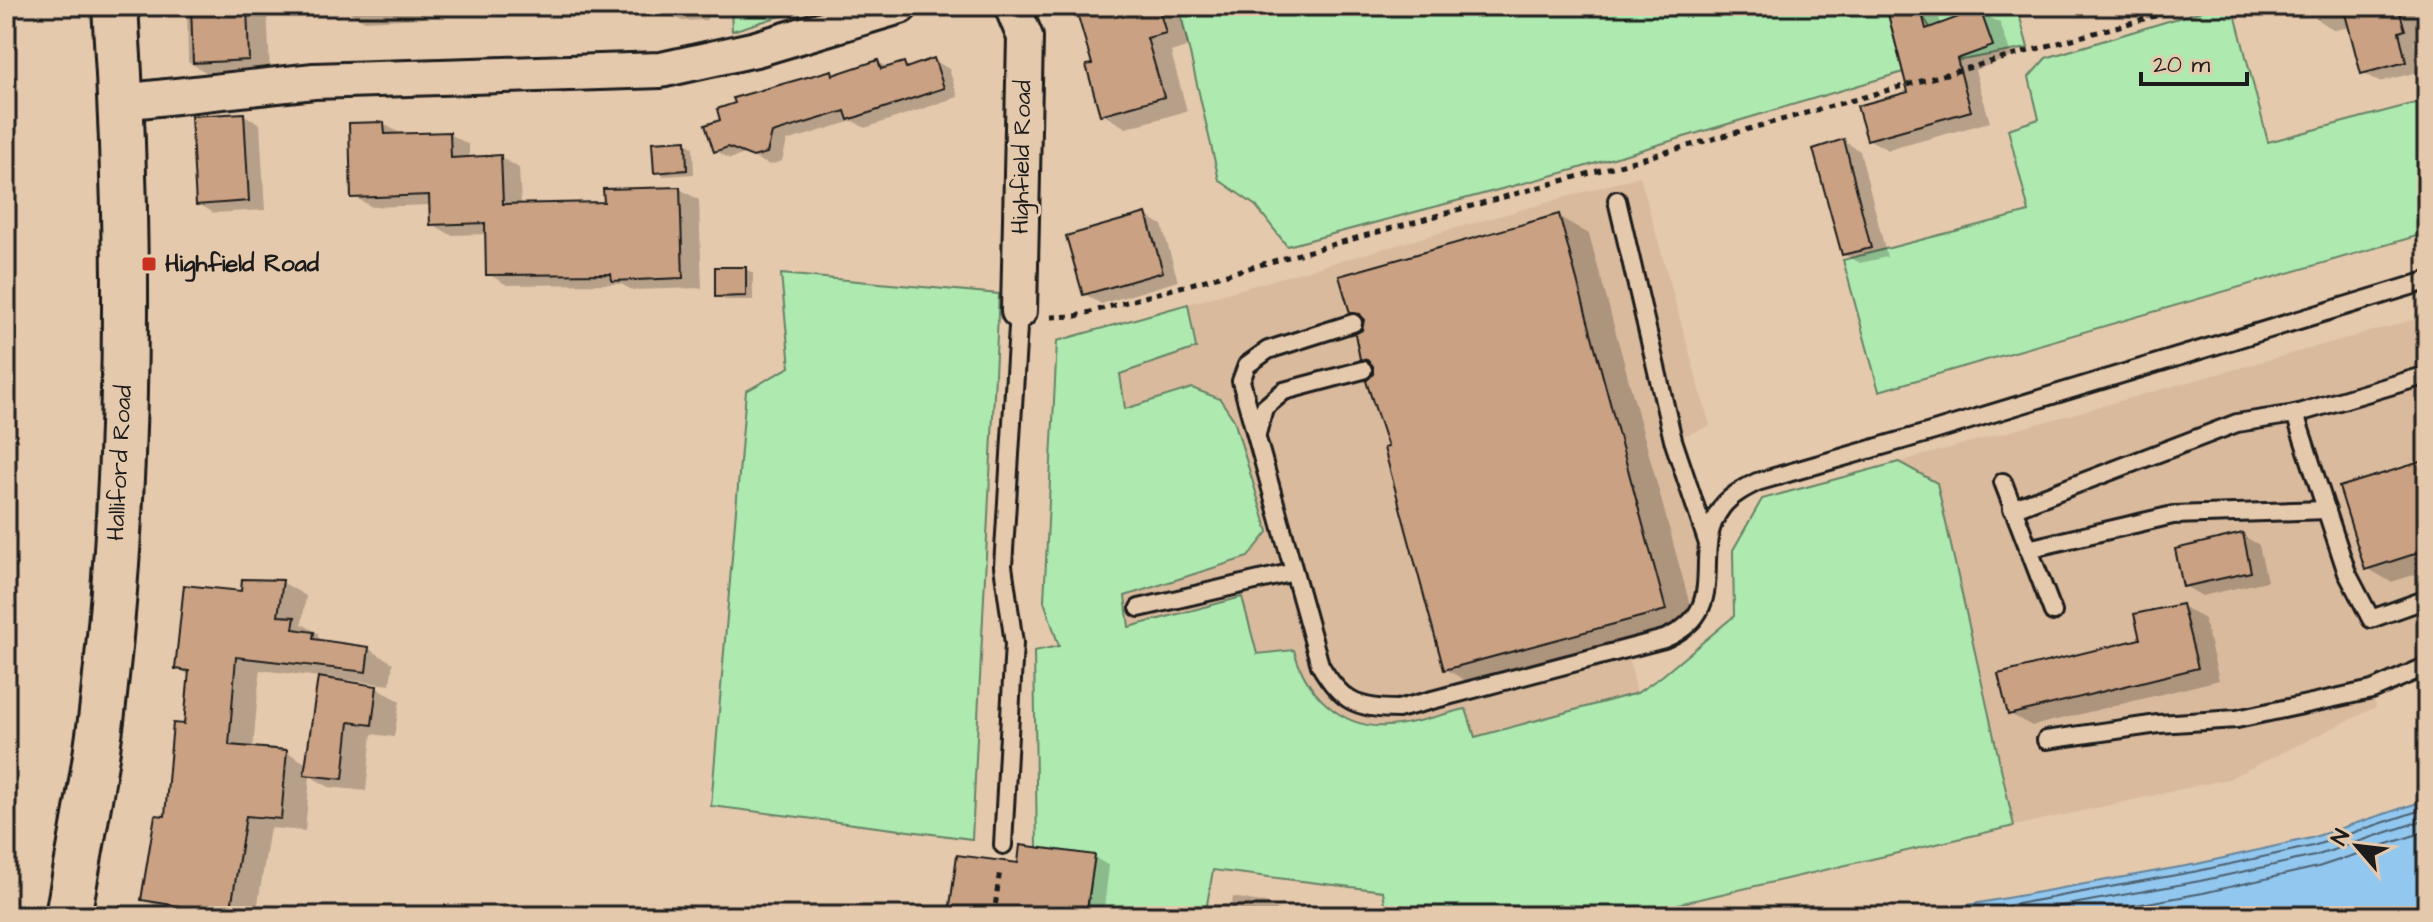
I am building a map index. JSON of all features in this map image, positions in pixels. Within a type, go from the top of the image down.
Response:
[{"type":"street","name":"Halliford Road","points":[[68,916],[105,693],[118,526],[127,332],[121,102],[115,6]]},
{"type":"street","points":[[121,102],[314,81],[661,70],[756,49],[900,6]]},
{"type":"street","name":"Highfield Road","points":[[1012,6],[1025,37],[1019,311]]},
{"type":"lane","points":[[1617,200],[1673,440],[1708,545]]},
{"type":"lane","points":[[1353,323],[1268,350],[1247,365],[1241,381],[1320,665],[1333,687],[1350,701],[1373,709],[1398,709],[1664,639],[1680,632],[1696,618],[1705,596],[1712,525],[1723,506],[1740,491],[1757,482],[2427,281]]},
{"type":"lane","points":[[1003,845],[1014,643],[1003,566],[1019,311]]},
{"type":"lane","points":[[1256,436],[1264,408],[1284,391],[1363,370]]},
{"type":"lane","points":[[2012,509],[2237,423],[2295,414],[2427,375]]},
{"type":"lane","points":[[2295,414],[2347,573],[2371,619],[2427,599]]},
{"type":"lane","points":[[2003,482],[2053,612]]},
{"type":"lane","points":[[2028,549],[2173,515],[2327,510]]},
{"type":"lane","points":[[1139,608],[1294,572]]},
{"type":"lane","points":[[2046,740],[2158,724],[2237,719],[2372,690],[2427,666]]},
{"type":"path","points":[[1019,311],[1046,318],[1076,316],[2191,6]]},
{"type":"path","points":[[994,916],[1003,845]]},
{"type":"shaded area","points":[[1640,176],[1710,426],[1673,440],[1708,545],[1696,618],[1627,648],[1637,693],[1474,737],[1387,727],[1356,722],[1330,709],[1313,692],[1297,664],[1293,650],[1257,654],[1241,597],[1129,627],[1125,596],[1248,557],[1192,388],[1125,410],[1120,374],[1195,348],[1188,304]]},
{"type":"shaded area","points":[[2427,316],[2427,666],[2372,690],[2376,707],[2228,779],[2014,826],[1937,483],[1899,462]]},
{"type":"green space","points":[[731,6],[813,6],[732,31]]},
{"type":"green space","points":[[1179,6],[1886,6],[1903,72],[1573,170],[1287,246],[1256,206],[1219,180]]},
{"type":"green space","points":[[1920,6],[2017,6],[2028,48],[1951,62]]},
{"type":"green space","points":[[2218,6],[2233,6],[2268,142],[2427,100],[2427,233],[1879,391],[1843,260],[2029,212],[2008,129],[2039,119],[2029,77],[2046,58]]},
{"type":"green space","points":[[781,274],[999,294],[972,839],[711,806],[746,391],[790,367]]},
{"type":"green space","points":[[1188,304],[1196,348],[1120,374],[1125,409],[1192,388],[1220,399],[1234,420],[1268,532],[1248,557],[1125,596],[1129,627],[1242,597],[1257,654],[1294,650],[1316,693],[1340,714],[1354,721],[1387,726],[1417,722],[1466,709],[1475,737],[1637,693],[1734,616],[1733,550],[1762,499],[1899,462],[1937,483],[2014,826],[1627,916],[1387,916],[1383,891],[1213,870],[1205,916],[1087,916],[1094,855],[1037,848],[1034,651],[1059,646],[1044,601],[1057,341]]},
{"type":"water","points":[[2427,800],[2427,916],[1906,916],[2197,864],[2311,838]]},
{"type":"building","points":[[191,6],[247,6],[249,60],[193,63]]},
{"type":"building","points":[[1075,6],[1158,6],[1166,33],[1147,38],[1164,97],[1100,115],[1086,65],[1092,64]]},
{"type":"building","points":[[1886,6],[1920,6],[1926,29],[1980,9],[1993,46],[1957,59],[1971,111],[1867,140],[1857,106],[1908,92]]},
{"type":"building","points":[[2343,6],[2398,6],[2405,30],[2399,32],[2406,62],[2361,74]]},
{"type":"building","points":[[934,58],[944,88],[848,120],[845,111],[772,133],[767,153],[753,157],[728,147],[714,152],[705,125],[720,120],[717,109],[735,103],[733,98],[832,70],[833,75],[878,60],[881,69],[904,62],[906,68]]},
{"type":"building","points":[[244,113],[249,201],[196,205],[191,116]]},
{"type":"building","points":[[384,122],[385,134],[450,132],[451,158],[501,155],[503,204],[604,202],[603,189],[680,187],[683,278],[612,281],[611,274],[486,275],[485,223],[430,225],[429,195],[351,198],[349,123]]},
{"type":"building","points":[[1844,139],[1871,248],[1842,255],[1813,149]]},
{"type":"building","points":[[686,140],[687,170],[654,173],[652,142]]},
{"type":"building","points":[[1146,213],[1163,272],[1083,295],[1066,236]]},
{"type":"building","points":[[1559,214],[1666,610],[1444,670],[1384,448],[1388,447],[1366,381],[1373,374],[1373,366],[1367,360],[1360,359],[1355,334],[1362,330],[1364,320],[1360,314],[1350,313],[1339,276]]},
{"type":"building","points":[[715,267],[746,267],[746,296],[715,297]]},
{"type":"building","points":[[2427,460],[2427,550],[2365,570],[2339,487]]},
{"type":"building","points":[[2243,533],[2251,572],[2183,587],[2175,549]]},
{"type":"building","points":[[242,579],[283,580],[278,616],[295,617],[293,629],[314,632],[313,639],[369,647],[366,672],[236,657],[229,745],[287,750],[281,819],[246,816],[230,914],[141,900],[155,815],[165,816],[173,723],[184,724],[189,671],[175,669],[184,585],[241,591]]},
{"type":"building","points":[[2182,604],[2198,668],[2008,715],[1998,674],[2140,639],[2134,614]]},
{"type":"building","points":[[318,677],[377,686],[372,725],[349,722],[343,779],[304,775]]},
{"type":"building","points":[[1020,845],[1095,855],[1086,916],[973,916],[949,913],[957,855],[1018,863]]},
{"type":"place","name":"Highfield Road","points":[[149,264]]}]
